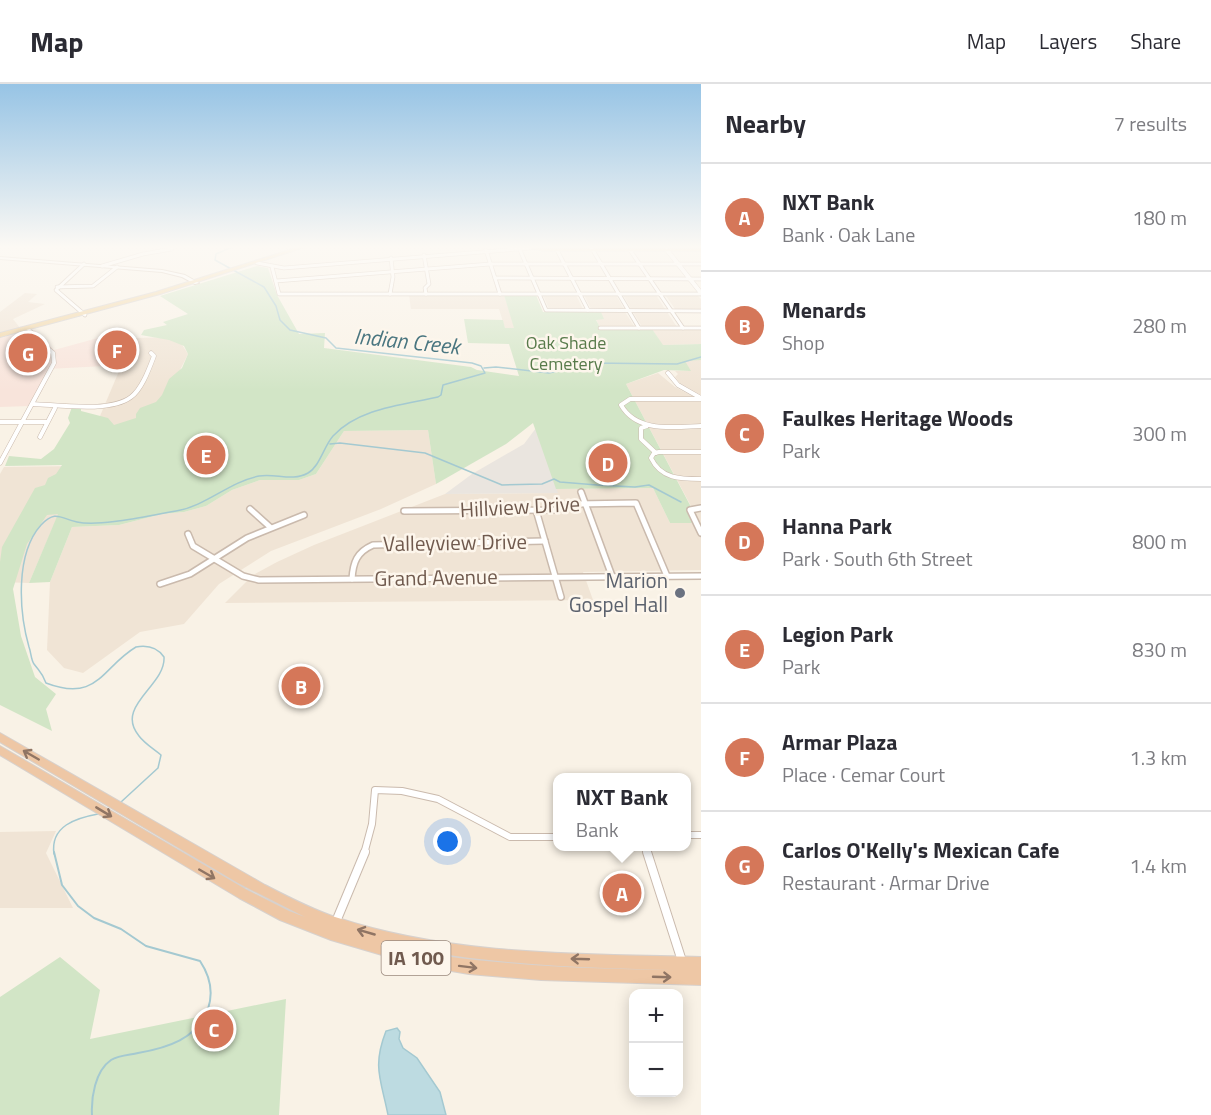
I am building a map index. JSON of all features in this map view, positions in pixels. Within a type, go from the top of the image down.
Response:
[{"type":"highway","name":"IA 100","points":[[0,737],[58,778],[161,839],[251,899],[285,916],[333,929],[416,958],[469,967],[541,973],[701,978]]},
{"type":"highway","name":"IA 100","points":[[0,750],[58,778]]},
{"type":"highway","name":"IA 100","points":[[333,929],[469,953],[701,964]]},
{"type":"main road","points":[[0,336],[150,295]]},
{"type":"street","points":[[59,295],[84,314]]},
{"type":"street","points":[[539,295],[546,310],[701,311]]},
{"type":"street","points":[[580,295],[588,310]]},
{"type":"street","points":[[620,295],[639,328]]},
{"type":"street","points":[[661,295],[683,328]]},
{"type":"street","points":[[600,328],[701,328]]},
{"type":"street","points":[[0,463],[54,363],[53,352],[28,329]]},
{"type":"street","points":[[33,404],[109,404],[125,401],[134,394],[149,368],[154,356],[151,353]]},
{"type":"street","points":[[668,373],[678,386],[701,399]]},
{"type":"street","points":[[646,426],[626,413],[621,405],[630,399],[701,399]]},
{"type":"street","points":[[40,437],[55,408]]},
{"type":"street","points":[[0,422],[47,422]]},
{"type":"street","points":[[656,453],[641,439],[641,428],[646,426],[701,426]]},
{"type":"street","points":[[0,449],[8,449]]},
{"type":"street","points":[[701,452],[656,453],[651,458],[653,465],[660,472],[672,478],[701,479]]},
{"type":"street","points":[[581,492],[612,576]]},
{"type":"street","points":[[636,503],[667,576]]},
{"type":"street","name":"Hillview Drive","points":[[404,512],[556,510],[569,505],[636,503]]},
{"type":"street","points":[[698,508],[690,510],[690,513],[701,533]]},
{"type":"street","points":[[250,509],[270,527]]},
{"type":"street","points":[[536,510],[561,597]]},
{"type":"street","points":[[160,584],[190,574],[213,558],[270,527],[304,515]]},
{"type":"street","name":"Grand Avenue","points":[[188,534],[193,546],[251,579],[701,576]]},
{"type":"street","name":"Valleyview Drive","points":[[352,579],[354,558],[365,548],[373,545],[544,541]]},
{"type":"street","points":[[333,929],[373,829],[376,810],[375,790],[402,790],[438,799],[510,837],[553,837]]},
{"type":"street","points":[[647,851],[686,978]]},
{"type":"shaded area","points":[[22,295],[36,295],[28,302],[45,304],[13,319],[20,328],[0,332],[0,312]]},
{"type":"shaded area","points":[[409,295],[504,295],[515,328],[505,328],[499,309],[411,309]]},
{"type":"shaded area","points":[[543,295],[576,295],[583,309],[549,309]]},
{"type":"shaded area","points":[[584,295],[616,295],[624,309],[591,309]]},
{"type":"shaded area","points":[[623,295],[656,295],[665,309],[631,309]]},
{"type":"shaded area","points":[[666,296],[698,296],[701,299],[701,309],[675,309]]},
{"type":"shaded area","points":[[601,312],[625,312],[634,326],[599,326],[596,319]]},
{"type":"shaded area","points":[[633,312],[667,312],[677,327],[642,327]]},
{"type":"shaded area","points":[[652,329],[701,329],[701,344],[662,345]]},
{"type":"shaded area","points":[[34,330],[54,350],[120,332],[132,341],[123,365],[48,369],[30,406],[0,407],[0,338]]},
{"type":"shaded area","points":[[177,337],[188,354],[159,412],[92,435],[133,338]]},
{"type":"shaded area","points":[[684,360],[701,360],[701,395],[680,383],[675,377],[678,374],[675,371],[690,371]]},
{"type":"shaded area","points":[[658,373],[675,387],[694,397],[633,397],[626,384]]},
{"type":"shaded area","points":[[635,401],[701,402],[701,570],[583,572],[593,600],[225,603],[253,575],[277,562],[314,545],[445,494],[557,493],[556,489],[653,488],[670,523],[700,523]]},
{"type":"shaded area","points":[[536,428],[558,493],[445,494],[472,474],[524,444]]},
{"type":"shaded area","points":[[428,430],[436,484],[381,509],[271,551],[219,584],[184,624],[140,632],[83,673],[64,668],[47,650],[50,582],[72,527],[119,525],[162,514],[184,512],[206,506],[232,490],[260,480],[299,480],[316,474],[344,431]]},
{"type":"shaded area","points":[[79,466],[29,583],[0,582],[0,474],[4,467]]},
{"type":"shaded area","points":[[56,831],[46,853],[73,908],[0,908],[0,832]]},
{"type":"green space","name":"Oak Shade Cemetery","points":[[277,295],[299,334],[325,333],[324,348],[471,367],[477,370],[519,376],[509,344],[468,343],[464,319],[503,320],[505,328],[514,328],[504,295],[536,295],[543,312],[601,312],[604,319],[596,320],[601,329],[652,329],[663,345],[701,344],[701,360],[685,361],[691,371],[664,370],[626,384],[691,507],[686,510],[692,523],[670,523],[653,488],[556,489],[533,423],[506,444],[436,484],[428,430],[344,431],[316,474],[299,480],[260,480],[232,490],[206,506],[184,512],[162,514],[119,525],[72,527],[50,582],[29,583],[58,514],[47,515],[27,544],[13,589],[21,636],[35,677],[56,694],[46,709],[52,731],[0,705],[0,562],[2,547],[35,488],[45,485],[48,478],[56,474],[62,465],[5,466],[9,456],[41,459],[54,449],[70,423],[68,418],[72,407],[108,418],[114,425],[136,418],[140,408],[156,402],[169,379],[182,368],[188,354],[184,346],[169,340],[141,335],[144,330],[167,325],[163,322],[188,314],[160,296]]},
{"type":"green space","points":[[60,957],[100,990],[90,1039],[286,999],[279,1115],[0,1115],[0,997]]},
{"type":"water","points":[[397,1028],[403,1048],[417,1058],[440,1092],[446,1115],[388,1115],[379,1073],[379,1054],[386,1031]]},
{"type":"waterway","name":"Indian Creek","points":[[121,802],[158,768],[161,755],[139,736],[133,725],[133,715],[136,705],[157,677],[164,657],[151,648],[136,647],[88,686],[77,689],[46,683],[32,660],[22,601],[23,567],[27,551],[41,525],[55,516],[77,522],[99,523],[176,511],[197,504],[248,479],[265,475],[302,476],[316,466],[333,436],[355,419],[396,405],[438,397],[441,395],[443,385],[485,373],[481,366],[472,363],[336,348],[326,338],[290,330],[280,320],[276,306],[269,295]]},
{"type":"waterway","points":[[484,368],[496,367],[549,373],[591,363],[677,364],[701,357]]},
{"type":"waterway","points":[[330,444],[340,443],[425,453],[502,485],[542,484],[554,479],[560,482],[597,485],[635,487],[649,485],[681,502]]},
{"type":"waterway","name":"Indian Creek","points":[[54,852],[56,836],[60,830],[73,821],[98,814]]},
{"type":"waterway","name":"Indian Creek","points":[[54,852],[62,885],[78,906],[94,918],[121,929],[146,946],[200,961],[210,984],[211,996],[208,1009],[203,1019],[189,1035],[170,1045],[117,1057],[106,1065],[95,1085],[92,1115]]},
{"type":"place","name":"Armar Plaza","points":[[117,350]]},
{"type":"place","name":"Carlos O'Kelly's Mexican Cafe","points":[[28,353]]},
{"type":"place","name":"Legion Park","points":[[206,455]]},
{"type":"place","name":"Hanna Park","points":[[608,463]]},
{"type":"place","name":"Marion Gospel Hall","points":[[680,593]]},
{"type":"place","name":"Menards","points":[[301,686]]},
{"type":"place","name":"NXT Bank","points":[[622,893]]},
{"type":"place","name":"Faulkes Heritage Woods","points":[[214,1029]]}]
